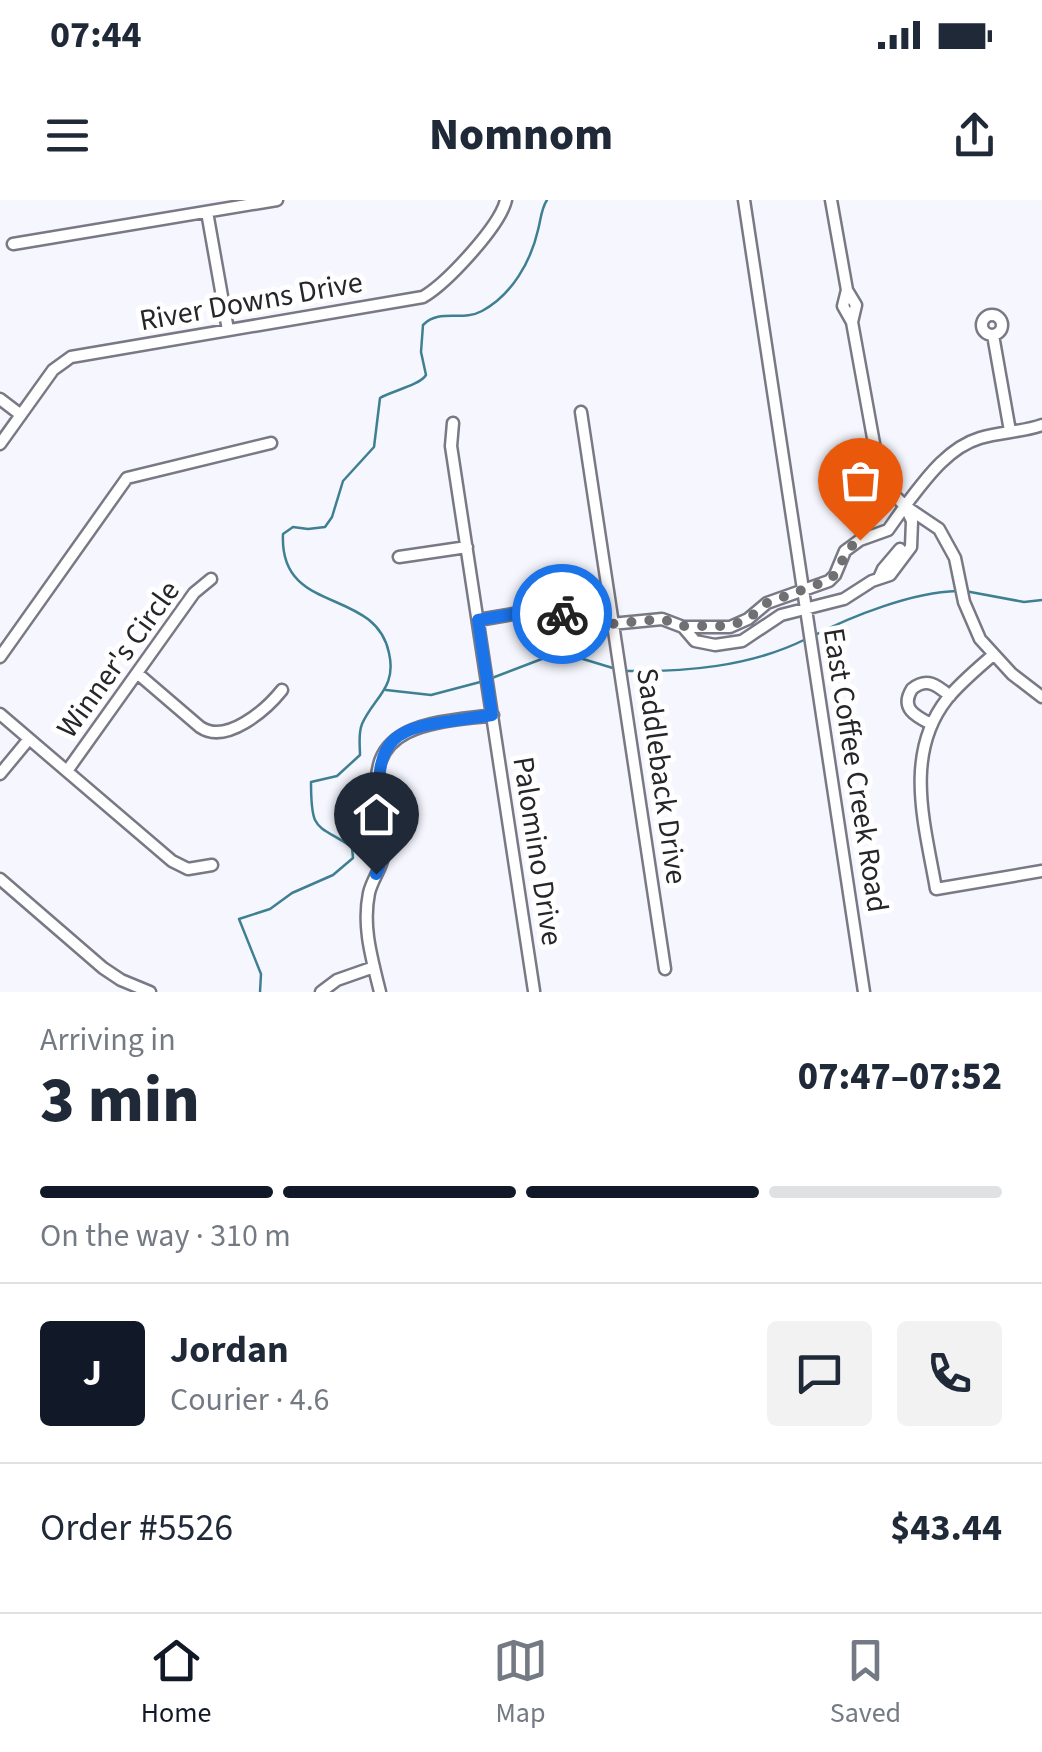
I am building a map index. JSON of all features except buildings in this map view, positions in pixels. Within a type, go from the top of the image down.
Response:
[{"type":"street","points":[[12,244],[277,200]]},
{"type":"street","name":"River Downs Drive","points":[[0,444],[53,370],[71,357],[424,297],[438,287],[494,224],[506,200]]},
{"type":"street","name":"East Coffee Creek Road","points":[[744,200],[864,992]]},
{"type":"street","points":[[832,200],[846,290],[843,306],[852,322],[881,482],[905,506],[939,529],[950,546],[968,616],[980,639],[1026,687],[1042,697]]},
{"type":"street","points":[[207,212],[228,330]]},
{"type":"street","points":[[994,335],[1010,431]]},
{"type":"street","points":[[0,399],[20,415]]},
{"type":"street","name":"Saddleback Drive","points":[[581,412],[665,969]]},
{"type":"street","name":"Palomino Drive","points":[[453,422],[451,446],[534,991]]},
{"type":"street","points":[[478,620],[537,610],[560,613],[591,626],[662,619],[683,626],[730,626],[748,619],[767,603],[835,575],[841,558],[852,545],[882,534],[952,453],[975,439],[1040,427]]},
{"type":"street","points":[[0,657],[128,478],[271,443]]},
{"type":"street","points":[[683,626],[695,641],[742,641],[773,619],[844,599],[890,575],[911,546],[912,521],[905,506]]},
{"type":"street","points":[[882,534],[903,552]]},
{"type":"street","points":[[399,557],[467,547]]},
{"type":"street","name":"Winner's Circle","points":[[67,770],[194,593],[211,579]]},
{"type":"street","points":[[993,656],[950,696],[930,724],[920,761],[936,889],[1042,871]]},
{"type":"street","points":[[137,673],[212,733],[228,730],[269,706],[282,690]]},
{"type":"street","points":[[930,724],[909,709],[907,701],[912,689],[923,682],[930,683],[950,696]]},
{"type":"street","points":[[0,714],[172,861],[188,869],[212,864]]},
{"type":"street","points":[[380,992],[366,921],[368,896],[383,856],[376,785],[382,753],[392,741],[415,728],[492,715]]},
{"type":"street","points":[[0,774],[29,740]]},
{"type":"street","points":[[0,879],[104,968],[150,992]]},
{"type":"street","points":[[321,992],[337,980],[374,967]]},
{"type":"waterway","points":[[260,992],[261,974],[239,919],[270,909],[292,893],[333,875],[353,858],[352,847],[314,819],[311,782],[337,776],[360,755],[362,724],[387,684],[391,665],[380,632],[366,618],[296,578],[286,560],[283,534],[293,527],[325,527],[343,481],[374,447],[380,398],[426,375],[421,352],[423,325],[437,317],[474,314],[502,296],[531,253],[547,200]]},
{"type":"waterway","points":[[813,636],[883,606],[957,591]]},
{"type":"waterway","points":[[965,591],[1024,602],[1042,600]]},
{"type":"waterway","points":[[624,671],[740,662],[806,639]]},
{"type":"waterway","points":[[492,678],[560,652],[616,669]]},
{"type":"waterway","points":[[386,690],[431,695],[484,681]]},
{"type":"way so far","points":[[562,614],[591,626],[662,619],[683,626],[730,626],[748,619],[767,603],[829,580],[845,551],[860,540]]},
{"type":"route","points":[[376,874],[384,848],[377,772],[387,746],[415,728],[492,715],[478,620],[537,610],[562,614]]}]
